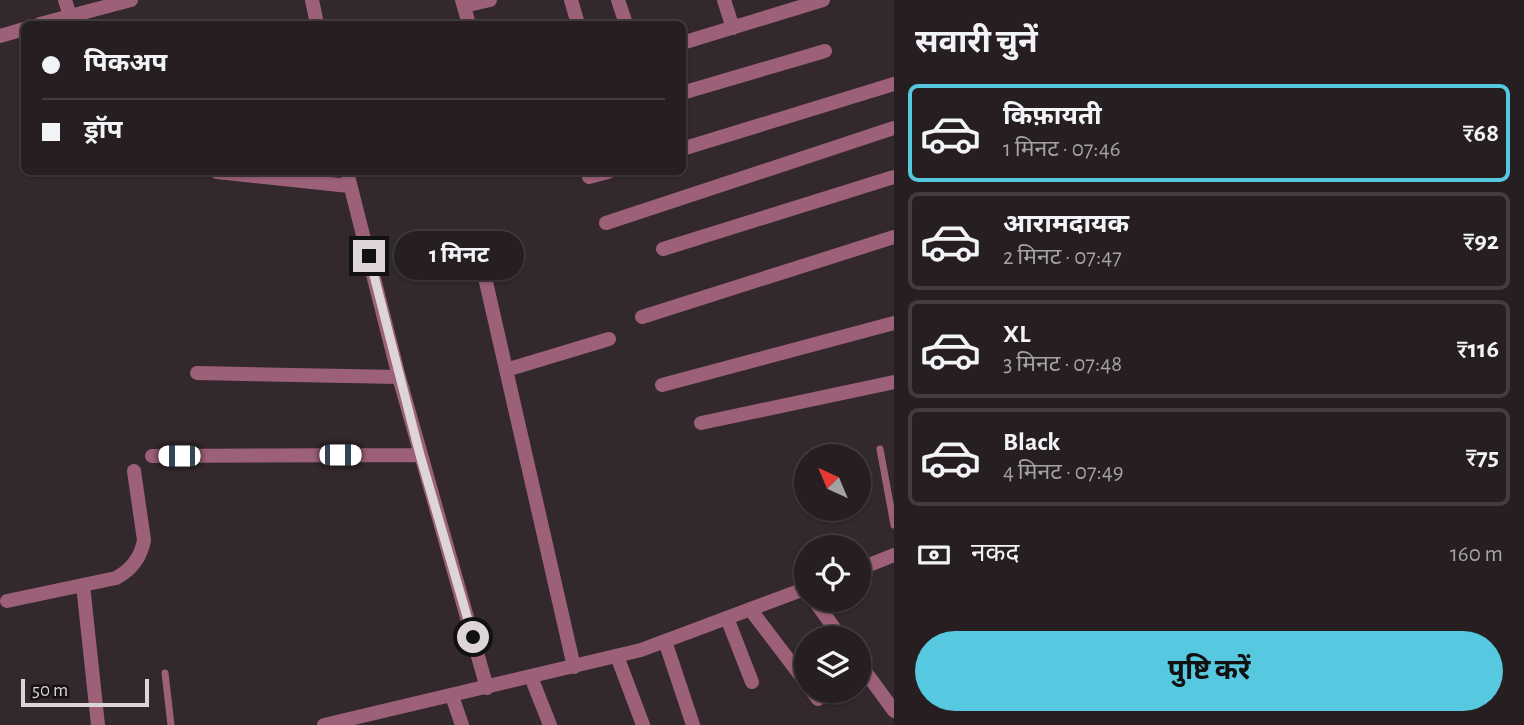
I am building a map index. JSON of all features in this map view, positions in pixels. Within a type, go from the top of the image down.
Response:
[{"type":"street","points":[[65,0],[70,16]]},
{"type":"street","points":[[51,21],[131,0]]},
{"type":"street","points":[[312,0],[316,21]]},
{"type":"street","points":[[467,21],[463,3],[490,0]]},
{"type":"street","points":[[571,0],[577,21]]},
{"type":"street","points":[[618,0],[625,21]]},
{"type":"street","points":[[724,0],[733,28]]},
{"type":"street","points":[[686,42],[823,0]]},
{"type":"street","points":[[0,36],[21,30]]},
{"type":"street","points":[[686,92],[825,51]]},
{"type":"street","points":[[686,148],[894,84]]},
{"type":"street","points":[[606,223],[894,128]]},
{"type":"street","points":[[273,175],[348,179],[420,455],[487,688]]},
{"type":"street","points":[[589,177],[597,175]]},
{"type":"street","points":[[663,249],[894,177]]},
{"type":"street","points":[[642,317],[894,237]]},
{"type":"street","points":[[481,260],[574,667]]},
{"type":"street","points":[[662,385],[894,323]]},
{"type":"street","points":[[506,370],[609,339]]},
{"type":"street","points":[[197,373],[399,377]]},
{"type":"street","points":[[701,423],[894,382]]},
{"type":"street","points":[[152,456],[420,455]]},
{"type":"street","points":[[7,601],[125,574],[143,550],[144,540],[134,471]]},
{"type":"street","points":[[871,564],[894,555]]},
{"type":"street","points":[[83,585],[99,725]]},
{"type":"street","points":[[330,724],[379,720],[452,696],[617,656],[794,596]]},
{"type":"street","points":[[750,609],[794,667]]},
{"type":"street","points":[[727,618],[752,682]]},
{"type":"street","points":[[664,641],[694,725]]},
{"type":"street","points":[[617,656],[643,725]]},
{"type":"street","points":[[531,677],[551,725]]},
{"type":"street","points":[[871,679],[894,711]]},
{"type":"street","points":[[452,696],[462,725]]},
{"type":"lane","points":[[880,449],[894,526]]},
{"type":"lane","points":[[165,673],[171,725]]},
{"type":"route","points":[[369,256],[420,455],[473,637]]}]
